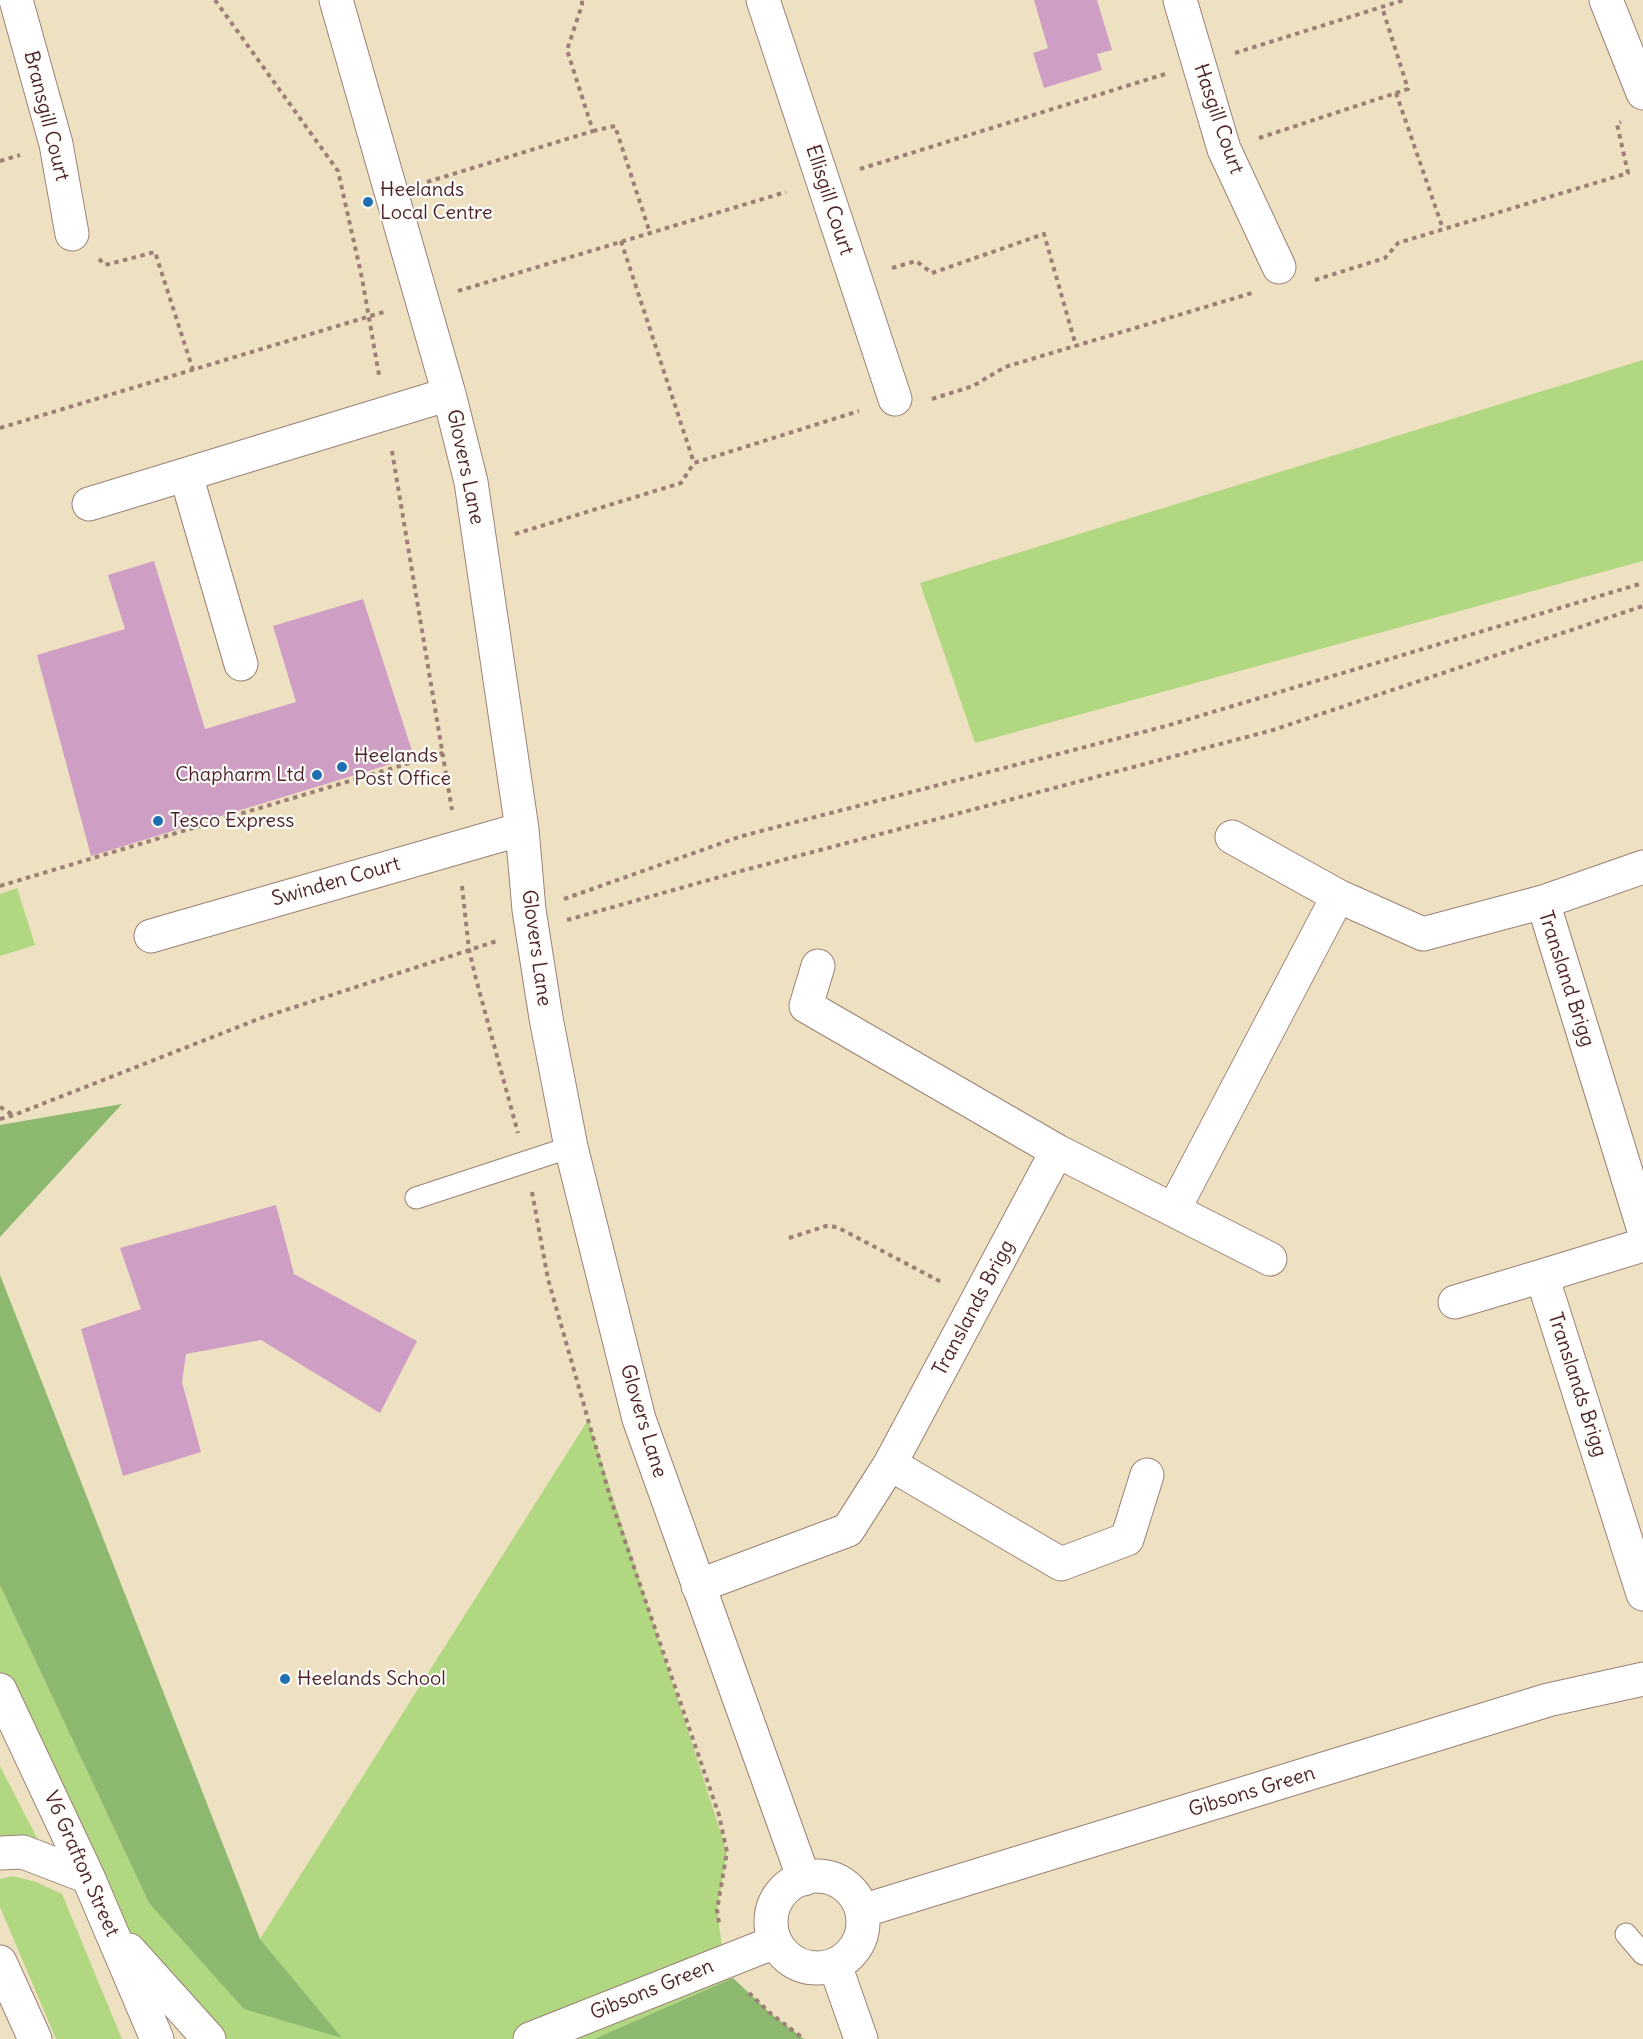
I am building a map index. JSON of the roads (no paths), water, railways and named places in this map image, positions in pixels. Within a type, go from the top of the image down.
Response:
[{"type":"street","name":"Bransgill Court","points":[[16,0],[56,144],[72,234]]},
{"type":"street","name":"Glovers Lane","points":[[336,0],[449,394],[471,482],[522,829],[530,920],[546,1018],[572,1147],[639,1419],[804,1879]]},
{"type":"street","name":"Ellisgill Court","points":[[763,0],[824,180],[854,279],[896,399]]},
{"type":"street","name":"Hasgill Court","points":[[1180,0],[1224,149],[1280,267]]},
{"type":"street","points":[[1606,0],[1643,93]]},
{"type":"street","points":[[89,504],[449,394]]},
{"type":"street","points":[[186,475],[241,664]]},
{"type":"street","name":"Swinden Court","points":[[151,936],[522,829]]},
{"type":"street","name":"Transland Brigg","points":[[1232,837],[1338,896],[1423,934],[1543,902],[1643,1227]]},
{"type":"street","points":[[1543,902],[1643,867]]},
{"type":"street","points":[[1174,1209],[1338,896]]},
{"type":"street","points":[[818,966],[806,1006],[1057,1151],[1270,1258]]},
{"type":"street","name":"Translands Brigg","points":[[698,1586],[848,1530],[890,1464],[1057,1151]]},
{"type":"street","points":[[1455,1302],[1643,1245]]},
{"type":"street","name":"Translands Brigg","points":[[1542,1276],[1643,1594]]},
{"type":"street","points":[[890,1464],[1061,1564],[1127,1539],[1147,1475]]},
{"type":"street","name":"Gibsons Green","points":[[862,1911],[1548,1700],[1643,1679]]},
{"type":"street","name":"V6 Grafton Street","points":[[0,1690],[88,1877],[157,2039]]},
{"type":"street","points":[[0,1853],[23,1852],[88,1877]]},
{"type":"street","points":[[818,1876],[833,1879],[846,1886],[856,1897],[862,1911],[864,1924],[855,1949],[835,1965],[821,1969],[794,1962],[783,1953],[775,1942],[771,1927],[772,1911],[779,1897],[789,1885],[804,1879],[818,1876]]},
{"type":"street","points":[[112,1931],[209,2039]]},
{"type":"street","name":"Gibsons Green","points":[[530,2039],[775,1942]]},
{"type":"street","points":[[0,1962],[35,2039]]},
{"type":"street","points":[[835,1965],[861,2039]]},
{"type":"lane","points":[[416,1198],[572,1147]]},
{"type":"lane","points":[[1626,1934],[1643,1954]]},
{"type":"place","name":"Heelands Local Centre","points":[[368,202]]},
{"type":"place","name":"Heelands Post Office","points":[[342,767]]},
{"type":"place","name":"Chapharm Ltd","points":[[317,775]]},
{"type":"place","name":"Tesco Express","points":[[158,821]]},
{"type":"place","name":"Heelands School","points":[[285,1679]]}]
